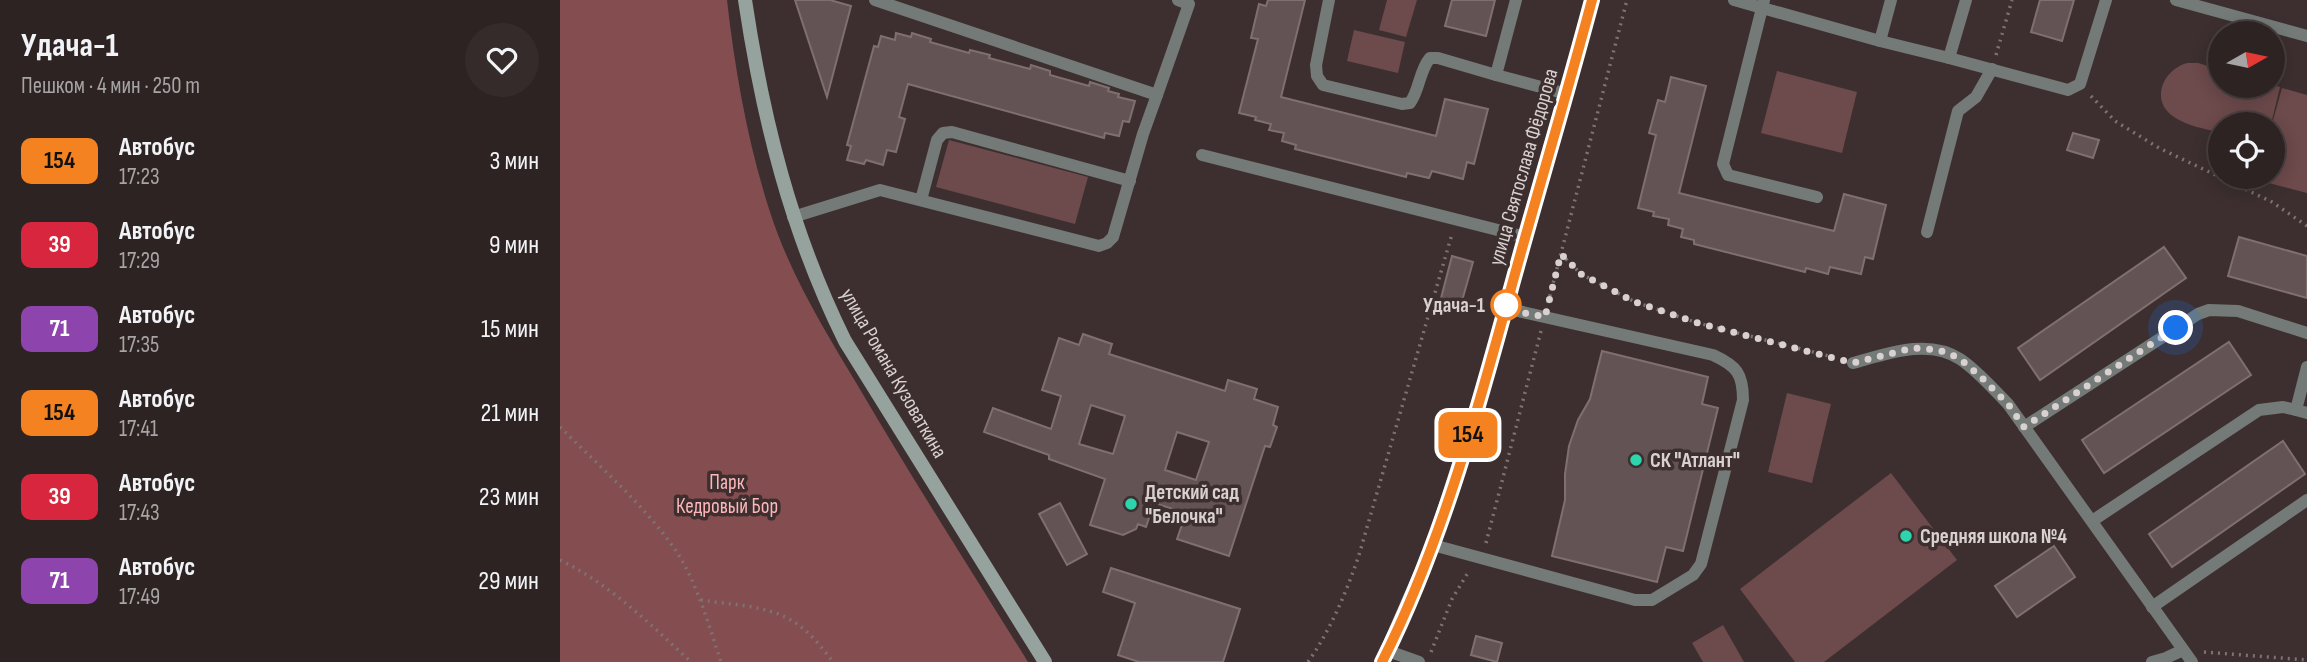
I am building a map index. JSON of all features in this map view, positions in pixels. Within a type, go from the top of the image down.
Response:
[{"type":"street","name":"улица Романа Кузоваткина","points":[[745,0],[764,103],[793,217],[823,297],[845,341],[1045,662]]},
{"type":"street","name":"улица Святослава Фёдорова","points":[[1385,656],[1433,545],[1487,375],[1592,0]]},
{"type":"lane","points":[[875,0],[1157,95]]},
{"type":"lane","points":[[793,217],[880,190],[1099,246],[1107,243],[1113,237],[1157,95],[1189,4],[1178,0]]},
{"type":"lane","points":[[1329,0],[1315,65],[1322,85],[1402,104],[1410,103],[1416,94],[1425,64],[1430,58],[1438,58],[1567,93]]},
{"type":"lane","points":[[1496,75],[1516,0]]},
{"type":"lane","points":[[1734,0],[1763,4],[1880,41],[2068,90],[2080,85],[2106,0]]},
{"type":"lane","points":[[1880,41],[1891,0]]},
{"type":"lane","points":[[1950,58],[1966,0]]},
{"type":"lane","points":[[2176,0],[2307,36]]},
{"type":"lane","points":[[1763,4],[1723,164],[1728,175],[1817,197]]},
{"type":"lane","points":[[1927,232],[1958,111],[1976,97],[1992,69]]},
{"type":"lane","points":[[921,200],[937,140],[943,134],[951,132],[1129,181]]},
{"type":"lane","points":[[1202,155],[1525,237]]},
{"type":"lane","points":[[1433,545],[1635,600],[1652,600],[1693,575],[1701,564],[1743,400],[1743,383],[1737,369],[1713,355],[1505,309]]},
{"type":"lane","points":[[2024,427],[2197,314],[2209,310],[2238,311],[2307,333]]},
{"type":"lane","points":[[1853,363],[1913,348],[1939,350],[1959,358],[1980,376],[2008,404],[2192,662]]},
{"type":"lane","points":[[2092,522],[2259,411],[2283,407],[2301,411],[2307,367]]},
{"type":"lane","points":[[2152,607],[2307,500]]},
{"type":"lane","points":[[2152,662],[2183,650]]},
{"type":"lane","points":[[1385,656],[1419,662]]},
{"type":"path","points":[[1428,662],[1452,599],[1485,547],[1628,0]]},
{"type":"path","points":[[1992,69],[2012,0]]},
{"type":"path","points":[[2080,85],[2115,121],[2159,148],[2272,202],[2307,226]]},
{"type":"path","points":[[1308,662],[1341,603],[1359,555],[1457,219]]},
{"type":"path","points":[[1561,254],[1581,274],[1635,302],[1698,323],[1853,363]]},
{"type":"path","points":[[560,427],[629,494],[675,549],[701,600],[721,662]]},
{"type":"path","points":[[560,561],[584,572],[636,610],[691,662]]},
{"type":"path","points":[[701,600],[773,612],[795,622],[833,662]]},
{"type":"path","points":[[2183,650],[2307,660]]},
{"type":"shaded area","points":[[1387,0],[1417,0],[1406,37],[1379,30]]},
{"type":"shaded area","points":[[1354,30],[1405,42],[1398,73],[1347,61]]},
{"type":"shaded area","points":[[2187,63],[2208,66],[2208,98],[2277,98],[2274,112],[2208,112],[2208,130],[2179,120],[2167,110],[2161,95],[2166,79],[2178,67]]},
{"type":"shaded area","points":[[1777,71],[1857,92],[1842,153],[1761,133]]},
{"type":"shaded area","points":[[2286,89],[2307,95],[2307,193],[2285,187],[2285,112],[2275,112],[2279,98],[2286,98]]},
{"type":"shaded area","points":[[949,140],[1088,177],[1075,224],[936,187]]},
{"type":"shaded area","points":[[1787,393],[1831,404],[1812,483],[1768,472]]},
{"type":"shaded area","points":[[1891,473],[1957,560],[1824,662],[1795,662],[1740,589]]},
{"type":"shaded area","points":[[1723,625],[1744,662],[1703,662],[1692,643]]},
{"type":"green space","name":"Парк Кедровый Бор","points":[[560,0],[727,0],[738,80],[749,134],[770,212],[788,259],[835,348],[1028,662],[560,662]]},
{"type":"building","points":[[795,0],[830,0],[851,6],[827,97]]},
{"type":"building","points":[[1268,0],[1305,0],[1281,97],[1436,136],[1445,99],[1488,109],[1474,164],[1467,162],[1463,179],[1432,171],[1429,178],[1407,173],[1406,177],[1295,149],[1296,145],[1282,141],[1284,133],[1269,130],[1271,124],[1239,113],[1258,39],[1251,38],[1259,4],[1266,6]]},
{"type":"building","points":[[1452,0],[1495,0],[1486,36],[1445,26]]},
{"type":"building","points":[[2040,0],[2074,0],[2062,41],[2031,32]]},
{"type":"building","points":[[896,33],[911,37],[912,33],[931,39],[930,42],[969,53],[970,50],[990,55],[989,58],[1030,69],[1031,65],[1050,71],[1050,75],[1089,86],[1090,82],[1109,88],[1108,91],[1119,94],[1118,97],[1135,101],[1129,122],[1123,121],[1119,136],[1105,133],[1104,138],[908,84],[899,117],[905,119],[896,152],[887,150],[883,165],[866,160],[864,164],[847,160],[851,146],[847,145],[874,46],[878,47],[881,36],[895,40]]},
{"type":"building","points":[[1671,77],[1706,86],[1679,193],[1834,231],[1844,194],[1886,205],[1873,259],[1865,257],[1861,274],[1830,267],[1828,274],[1806,268],[1805,272],[1694,244],[1694,240],[1681,237],[1683,229],[1668,225],[1669,219],[1653,216],[1654,212],[1638,208],[1656,135],[1649,133],[1658,100],[1665,102]]},
{"type":"building","points":[[2073,133],[2099,140],[2093,158],[2067,150]]},
{"type":"building","points":[[2239,237],[2307,256],[2307,298],[2228,276]]},
{"type":"building","points":[[2164,247],[2186,278],[2040,380],[2018,348]]},
{"type":"building","points":[[1452,256],[1473,262],[1460,308],[1440,302]]},
{"type":"building","points":[[1083,334],[1112,344],[1109,354],[1225,391],[1228,380],[1257,389],[1254,399],[1278,407],[1273,425],[1277,427],[1270,447],[1265,446],[1229,556],[1177,539],[1186,513],[1154,503],[1146,527],[1138,524],[1136,529],[1123,535],[1090,525],[1105,479],[984,432],[993,408],[1051,429],[1061,396],[1042,390],[1059,338],[1079,345]],"holes":[[[1091,405],[1125,416],[1113,454],[1079,444]],[[1177,432],[1209,442],[1196,480],[1165,470]]]},
{"type":"building","points":[[2229,342],[2251,375],[2104,473],[2082,440]]},
{"type":"building","name":"СК \"Атлант\"","points":[[1602,351],[1708,377],[1702,404],[1718,408],[1683,551],[1666,547],[1657,582],[1552,556],[1565,500],[1569,446],[1578,420],[1590,399]]},
{"type":"building","points":[[2283,441],[2305,474],[2172,567],[2149,534]]},
{"type":"building","points":[[1060,503],[1087,554],[1067,565],[1039,514]]},
{"type":"building","points":[[2054,546],[2075,577],[2017,617],[1995,586]]},
{"type":"building","points":[[1111,568],[1240,609],[1223,662],[1139,662],[1118,655],[1135,603],[1103,592]]},
{"type":"building","points":[[1476,636],[1502,643],[1497,662],[1471,655]]},
{"type":"bus line","name":"154","points":[[1382,662],[1433,545],[1460,461],[1487,375],[1592,0]]},
{"type":"place","name":"Удача-1","points":[[1506,305]]},
{"type":"place","name":"СК \"Атлант\"","points":[[1636,460]]},
{"type":"place","name":"Детский сад \"Белочка\"","points":[[1131,504]]},
{"type":"place","name":"Средняя школа №4","points":[[1906,536]]},
{"type":"route","points":[[1506,305],[1505,309],[1545,317],[1561,254],[1581,274],[1635,302],[1698,323],[1853,363],[1913,348],[1939,350],[1959,358],[1980,376],[2008,404],[2024,427],[2176,328]]}]
